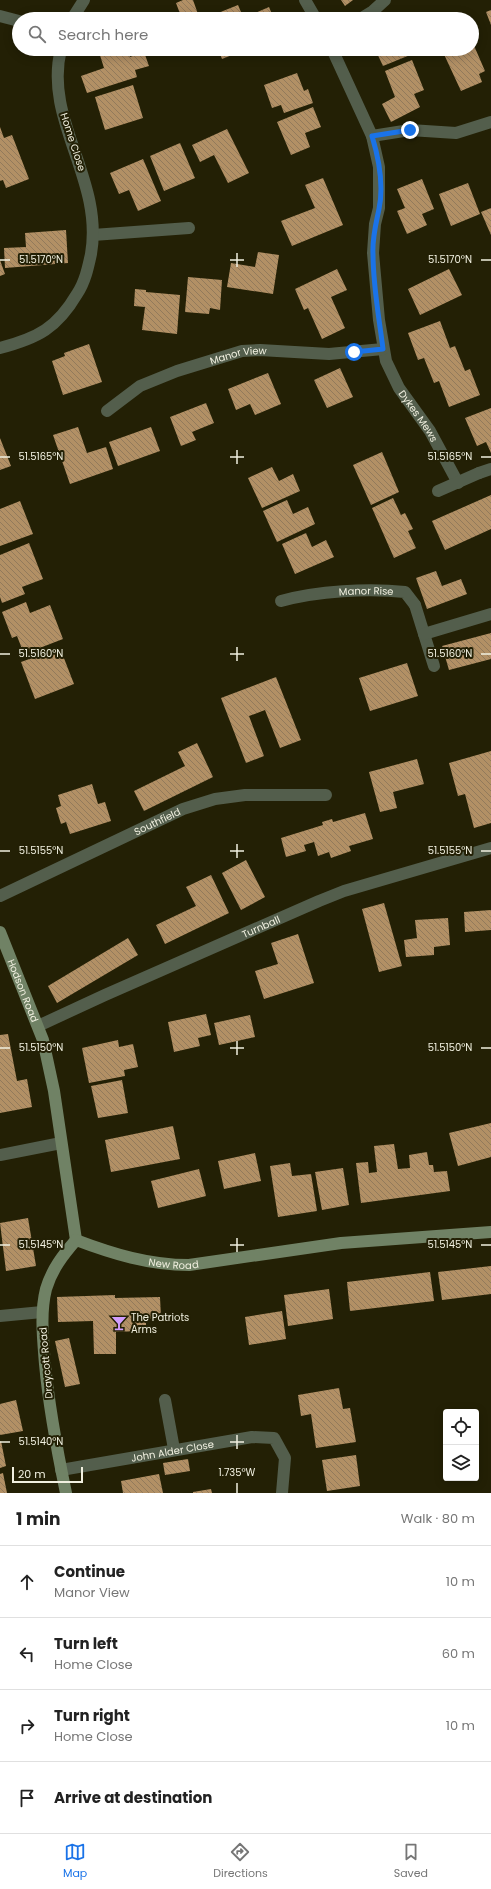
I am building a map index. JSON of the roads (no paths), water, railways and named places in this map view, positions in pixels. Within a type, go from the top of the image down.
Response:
[{"type":"main road","name":"Hodson Road","points":[[0,932],[38,1026]]},
{"type":"main road","points":[[38,1026],[49,1063],[76,1240]]},
{"type":"main road","name":"New Road","points":[[76,1240],[116,1255],[152,1263],[182,1265],[341,1243],[491,1232]]},
{"type":"main road","name":"Draycott Road","points":[[66,1493],[50,1405],[44,1352],[42,1312],[47,1288],[55,1266],[76,1240]]},
{"type":"street","points":[[76,12],[84,0]]},
{"type":"street","points":[[305,0],[312,12]]},
{"type":"street","points":[[370,12],[385,0]]},
{"type":"street","points":[[0,16],[12,19]]},
{"type":"street","name":"Home Close","points":[[0,348],[44,332],[56,323],[66,312],[80,290],[85,277],[93,235],[92,213],[88,191],[58,96],[57,79],[60,56]]},
{"type":"street","points":[[335,56],[372,136],[376,149],[381,181],[379,208],[375,224],[372,253],[383,349]]},
{"type":"street","points":[[372,136],[410,130],[440,134],[456,133],[491,122]]},
{"type":"street","points":[[93,235],[189,228]]},
{"type":"street","name":"Manor View","points":[[107,411],[140,386],[177,371],[242,351],[260,350],[328,354],[383,349]]},
{"type":"street","name":"Dykes Mews","points":[[383,349],[386,361],[399,388],[430,431],[458,482]]},
{"type":"street","points":[[438,491],[485,471]]},
{"type":"street","name":"Manor Rise","points":[[281,601],[316,594],[388,590],[406,592],[415,606],[434,666]]},
{"type":"street","points":[[424,634],[491,614]]},
{"type":"street","name":"Southfield","points":[[0,896],[176,812],[215,799],[245,795],[326,795]]},
{"type":"street","name":"Turnball","points":[[38,1026],[326,898],[344,891],[491,848]]},
{"type":"street","points":[[0,1155],[61,1143]]},
{"type":"street","points":[[0,1316],[42,1312]]},
{"type":"street","points":[[165,1400],[174,1449]]},
{"type":"street","name":"John Alder Close","points":[[61,1470],[174,1449],[252,1437],[274,1438],[284,1458],[282,1493]]},
{"type":"place","name":"The Patriots Arms","points":[[119,1323]]}]
